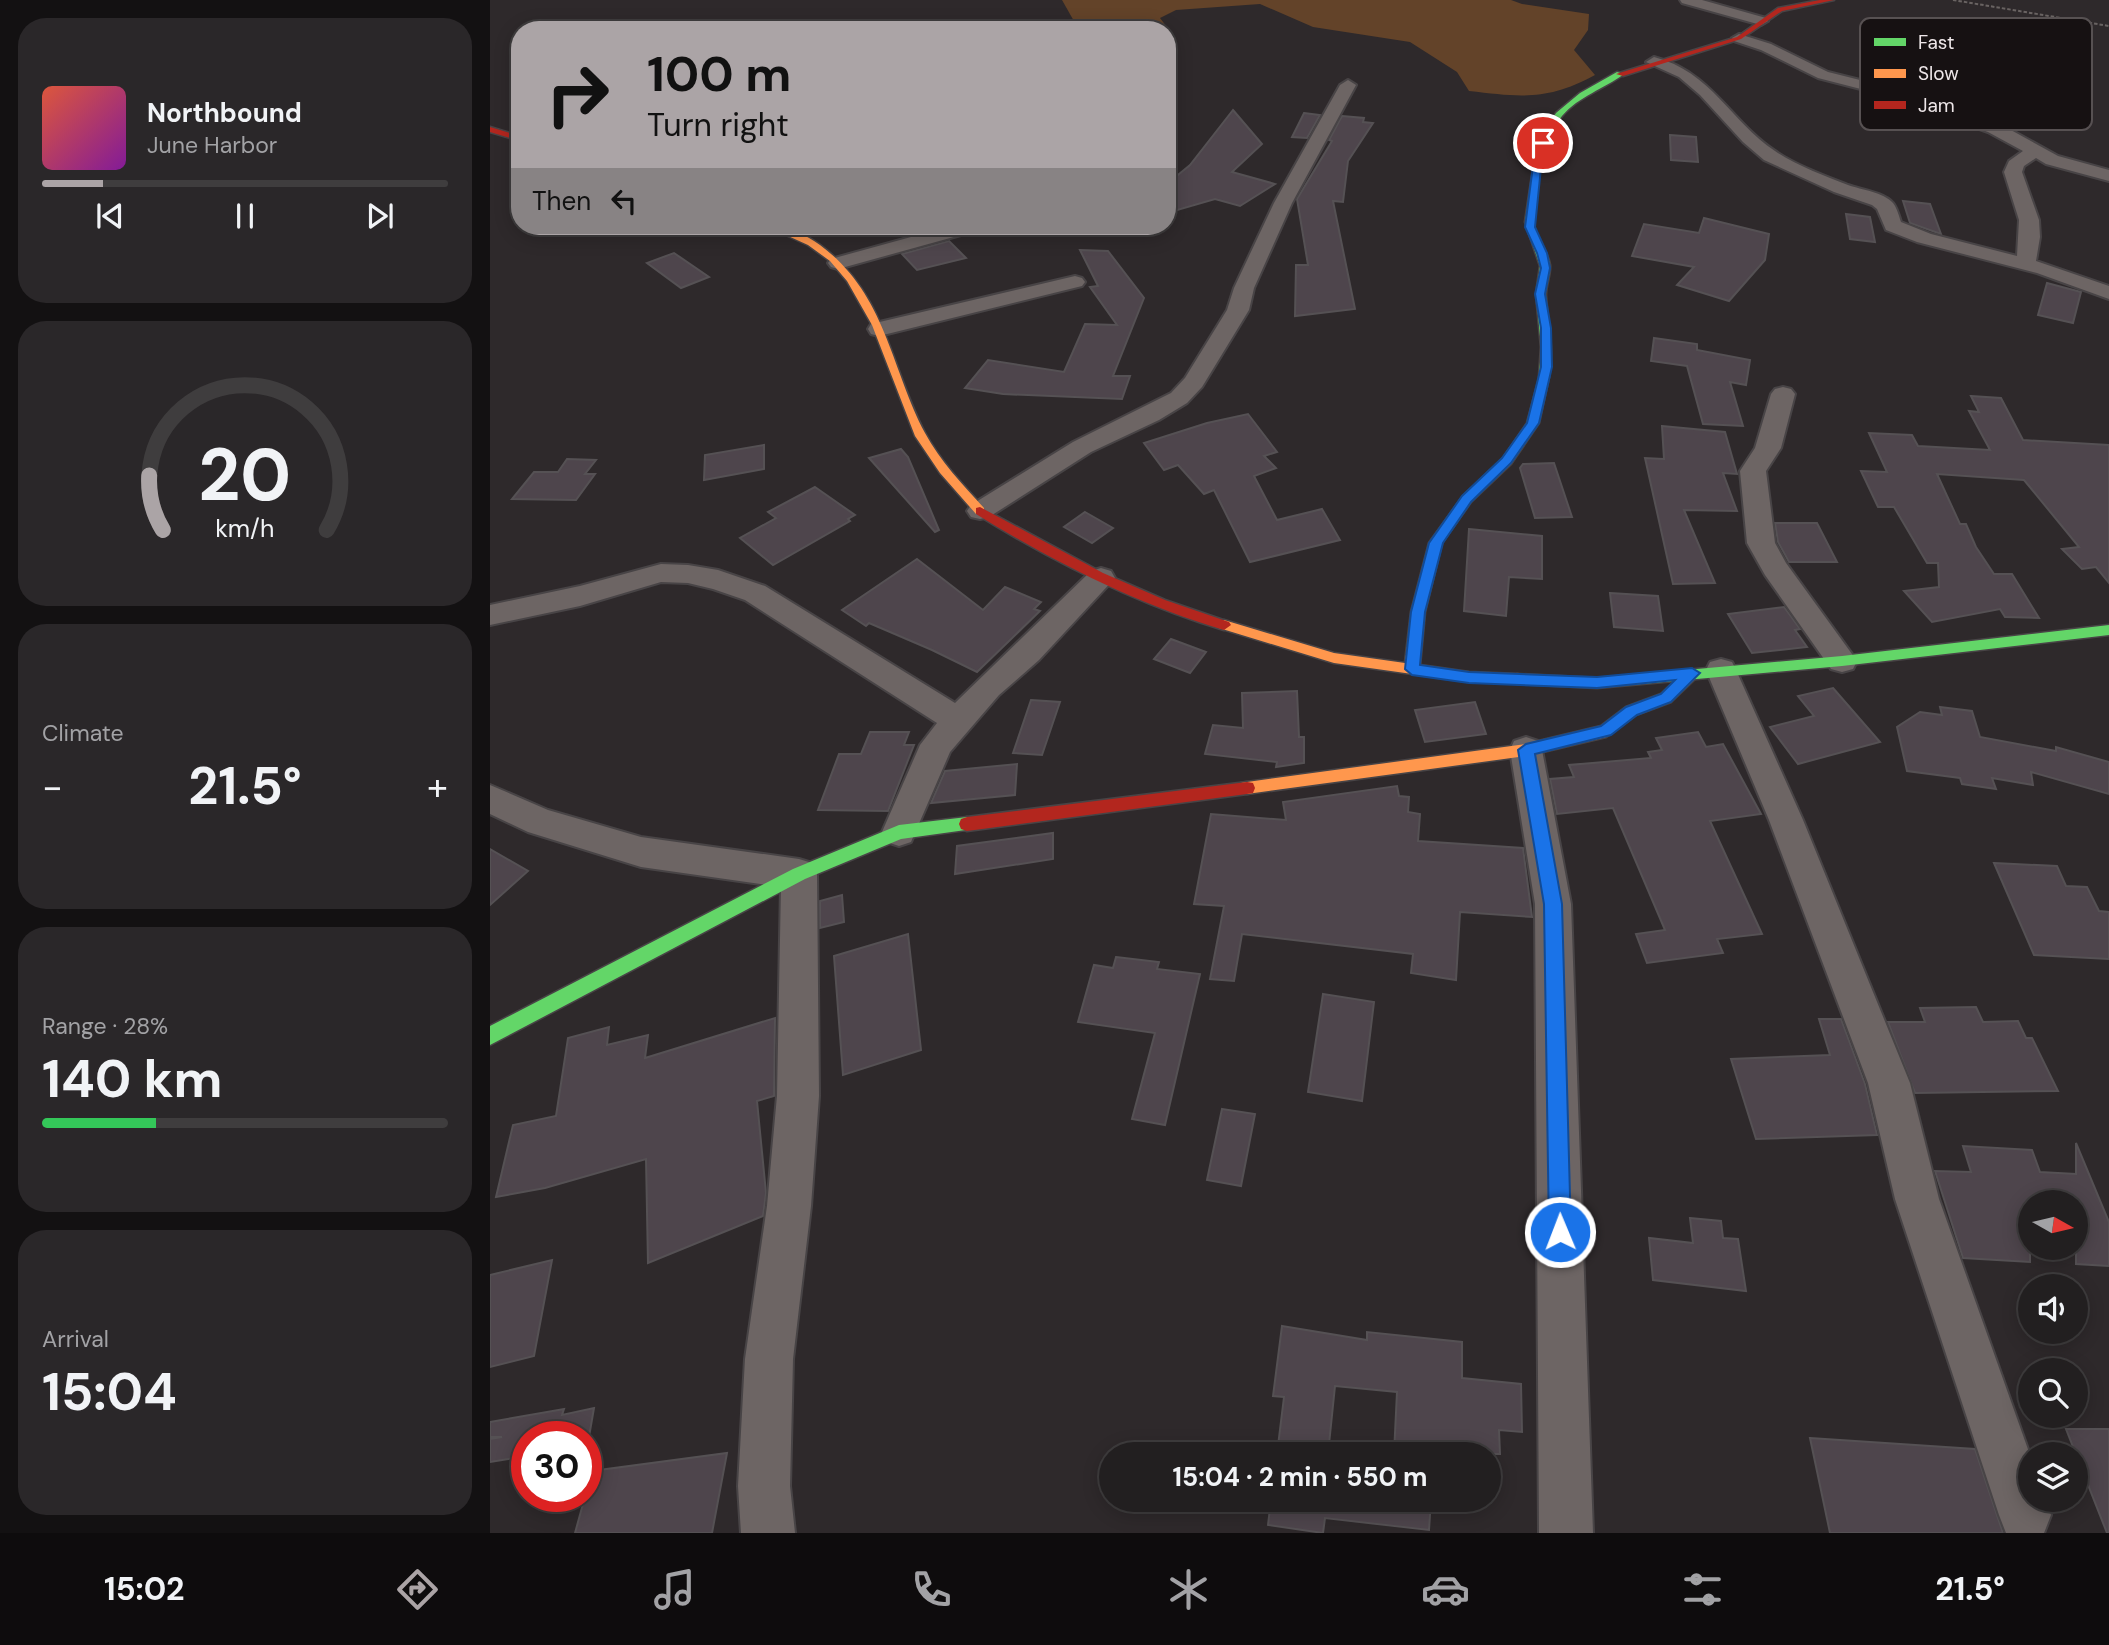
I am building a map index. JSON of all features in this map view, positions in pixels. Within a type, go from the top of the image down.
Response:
[{"type":"street","points":[[1687,0],[1761,21]]},
{"type":"street","points":[[1412,669],[1418,612],[1436,543],[1467,499],[1507,461],[1533,423],[1546,367],[1546,328],[1540,294],[1545,268],[1542,253],[1530,227],[1531,204],[1538,158],[1548,129],[1560,112],[1581,93],[1628,70],[1739,38],[1780,9],[1831,0]]},
{"type":"street","points":[[1739,38],[1823,75],[1860,84]]},
{"type":"street","points":[[1654,62],[1684,74],[1706,92],[1749,138],[1770,156],[1840,188],[1879,201],[1886,207],[1893,226],[1924,238],[2025,264],[2109,293]]},
{"type":"street","points":[[980,511],[1082,447],[1179,398],[1194,382],[1238,310],[1244,288],[1283,203],[1348,85]]},
{"type":"street","points":[[490,129],[511,136]]},
{"type":"street","points":[[1998,130],[2052,160],[2109,176]]},
{"type":"street","points":[[2025,264],[2031,231],[2013,178],[2013,167],[2020,157],[2036,151]]},
{"type":"street","points":[[794,235],[810,242],[838,263],[858,286],[879,329],[916,428],[953,481],[980,511],[1032,544],[1101,578],[1200,618],[1334,659],[1469,677],[1597,683],[1842,661],[2109,630]]},
{"type":"street","points":[[838,263],[939,235]]},
{"type":"street","points":[[879,329],[974,304],[1075,282]]},
{"type":"street","points":[[1783,394],[1768,448],[1753,471],[1761,543],[1775,568],[1842,661]]},
{"type":"street","points":[[490,615],[580,596],[661,573],[688,573],[755,593],[957,720]]},
{"type":"street","points":[[899,832],[936,745],[988,687],[1068,613],[1101,578]]},
{"type":"street","points":[[490,1036],[799,874],[899,832],[1155,802],[1526,750],[1606,731],[1631,711],[1666,698],[1707,672]]},
{"type":"street","points":[[1707,672],[1786,820],[1889,1083],[1917,1199],[2025,1515]]},
{"type":"street","points":[[1526,750],[1553,904],[1566,1533]]},
{"type":"street","points":[[490,799],[540,822],[641,852],[799,874]]},
{"type":"street","points":[[768,1533],[764,1486],[769,1359],[789,1206],[798,1096],[799,874]]},
{"type":"path","points":[[1953,0],[2061,18]]},
{"type":"shaded area","points":[[1062,0],[1511,0],[1589,14],[1588,30],[1574,50],[1595,75],[1562,89],[1534,95],[1469,91],[1457,72],[1410,42],[1313,27],[1260,4],[1176,10],[1160,18],[1162,21],[1074,21]]},
{"type":"building","points":[[1233,110],[1262,144],[1232,172],[1275,184],[1240,206],[1215,199],[1176,210],[1176,177],[1190,165]]},
{"type":"building","points":[[1304,113],[1320,115],[1307,138],[1292,137]]},
{"type":"building","points":[[1342,116],[1364,118],[1363,122],[1373,123],[1348,161],[1343,202],[1333,201],[1355,309],[1295,316],[1296,265],[1308,265],[1297,199],[1332,141],[1329,140]]},
{"type":"building","points":[[1670,135],[1696,137],[1698,162],[1671,160]]},
{"type":"building","points":[[1903,201],[1930,204],[1941,234],[1910,223]]},
{"type":"building","points":[[1846,214],[1870,217],[1875,242],[1850,239]]},
{"type":"building","points":[[1704,218],[1769,234],[1765,260],[1729,301],[1677,285],[1694,267],[1632,256],[1644,224],[1699,233]]},
{"type":"building","points":[[949,241],[966,258],[917,270],[902,254]]},
{"type":"building","points":[[1080,250],[1108,251],[1144,298],[1113,376],[1130,376],[1122,399],[1003,394],[965,388],[988,360],[1064,372],[1085,324],[1117,325],[1090,287],[1098,286]]},
{"type":"building","points":[[674,253],[709,277],[681,288],[647,263]]},
{"type":"building","points":[[2047,283],[2081,292],[2073,323],[2038,315]]},
{"type":"building","points":[[1654,338],[1697,344],[1697,350],[1750,360],[1746,385],[1730,382],[1743,426],[1703,424],[1687,366],[1651,361]]},
{"type":"building","points":[[1971,396],[2001,398],[2023,440],[2109,445],[2109,583],[2096,567],[2082,569],[2062,549],[2079,547],[2024,480],[1937,474],[1960,524],[1966,524],[1976,547],[1994,574],[2012,574],[2039,618],[2005,617],[2000,609],[1932,622],[1904,591],[1939,587],[1938,563],[1927,563],[1894,507],[1878,507],[1861,471],[1887,472],[1869,433],[1912,435],[1918,446],[1990,450],[1969,411],[1979,412]]},
{"type":"building","points":[[1248,414],[1277,452],[1264,456],[1276,468],[1254,476],[1277,520],[1322,509],[1340,540],[1250,562],[1214,490],[1204,494],[1178,465],[1164,470],[1144,443],[1207,423]]},
{"type":"building","points":[[1662,426],[1725,432],[1737,474],[1723,473],[1737,511],[1684,510],[1715,583],[1673,584],[1645,458],[1664,459]]},
{"type":"building","points":[[764,445],[764,469],[704,480],[705,455]]},
{"type":"building","points":[[901,449],[908,457],[939,530],[935,532],[869,458]]},
{"type":"building","points":[[567,459],[596,460],[585,474],[595,474],[576,500],[512,499],[534,472],[558,472]]},
{"type":"building","points":[[1554,463],[1572,517],[1535,518],[1520,468],[1523,464]]},
{"type":"building","points":[[815,487],[855,515],[848,519],[850,521],[773,565],[740,538],[776,518],[768,512]]},
{"type":"building","points":[[1085,512],[1113,528],[1092,543],[1064,527]]},
{"type":"building","points":[[1775,523],[1817,523],[1837,562],[1789,562],[1778,542]]},
{"type":"building","points":[[1469,529],[1542,536],[1542,579],[1509,577],[1506,616],[1464,611]]},
{"type":"building","points":[[917,559],[983,610],[1005,587],[1041,602],[1034,609],[1040,611],[977,672],[869,623],[866,626],[842,610]]},
{"type":"building","points":[[1610,593],[1658,596],[1663,631],[1614,627]]},
{"type":"building","points":[[1784,607],[1800,629],[1795,630],[1807,647],[1752,653],[1728,614]]},
{"type":"building","points":[[1171,639],[1206,652],[1190,673],[1154,659]]},
{"type":"building","points":[[1833,688],[1880,742],[1798,764],[1770,727],[1814,716],[1798,696]]},
{"type":"building","points":[[1297,691],[1299,737],[1304,737],[1304,763],[1276,767],[1277,762],[1205,754],[1213,725],[1243,728],[1242,693]]},
{"type":"building","points":[[1031,700],[1060,702],[1042,755],[1013,753]]},
{"type":"building","points":[[1475,702],[1486,734],[1425,742],[1415,710]]},
{"type":"building","points":[[1940,707],[1972,711],[1980,737],[2056,751],[2056,747],[2109,762],[2109,794],[2031,772],[2033,785],[1992,778],[1996,789],[1962,784],[1960,778],[1907,771],[1897,727],[1920,712],[1942,715]]},
{"type":"building","points":[[870,732],[909,732],[904,745],[914,745],[888,811],[818,810],[839,754],[861,754]]},
{"type":"building","points":[[1698,732],[1706,747],[1723,744],[1761,814],[1710,821],[1762,934],[1717,939],[1723,953],[1647,963],[1636,934],[1665,930],[1613,808],[1557,814],[1550,779],[1574,777],[1569,765],[1651,758],[1648,752],[1662,750],[1656,738]]},
{"type":"building","points":[[1017,764],[1015,795],[931,803],[945,771]]},
{"type":"building","points":[[1397,786],[1399,796],[1409,797],[1408,812],[1420,814],[1418,841],[1523,848],[1532,917],[1460,912],[1456,980],[1411,973],[1413,954],[1242,934],[1234,981],[1210,979],[1224,906],[1194,904],[1211,814],[1286,820],[1283,802]]},
{"type":"building","points":[[1053,833],[1053,859],[955,874],[957,846]]},
{"type":"building","points":[[490,849],[528,871],[490,905]]},
{"type":"building","points":[[1994,863],[2057,866],[2066,886],[2087,887],[2099,911],[2109,912],[2109,959],[2034,955]]},
{"type":"building","points":[[842,895],[844,922],[820,928],[820,901]]},
{"type":"building","points":[[908,934],[921,1050],[843,1075],[834,956]]},
{"type":"building","points":[[1116,957],[1159,962],[1157,969],[1200,974],[1165,1125],[1132,1119],[1155,1033],[1078,1022],[1094,965],[1113,968]]},
{"type":"building","points":[[1323,994],[1374,1002],[1362,1101],[1308,1092]]},
{"type":"building","points":[[1976,1007],[1983,1022],[2018,1021],[2026,1038],[2032,1038],[2058,1091],[1915,1093],[1888,1022],[1925,1022],[1920,1008]]},
{"type":"building","points":[[775,1018],[774,1096],[757,1101],[766,1193],[763,1216],[648,1263],[646,1159],[545,1188],[496,1197],[513,1125],[556,1116],[568,1038],[609,1027],[607,1045],[648,1035],[645,1058]]},
{"type":"building","points":[[1819,1019],[1841,1019],[1865,1084],[1877,1135],[1756,1139],[1731,1059],[1830,1055]]},
{"type":"building","points":[[1222,1109],[1255,1114],[1241,1186],[1207,1180]]},
{"type":"building","points":[[2076,1143],[2109,1222],[2109,1266],[2076,1264],[2076,1260],[2088,1260],[2088,1190],[2018,1190],[2018,1260],[2030,1262],[1963,1258],[1935,1171],[1971,1172],[1963,1146],[2032,1150],[2040,1172],[2076,1174]]},
{"type":"building","points":[[1690,1218],[1721,1221],[1723,1238],[1738,1239],[1746,1291],[1653,1280],[1649,1238],[1693,1243]]},
{"type":"building","points":[[552,1260],[534,1356],[490,1367],[490,1275]]},
{"type":"building","points":[[1282,1326],[1367,1340],[1367,1332],[1462,1342],[1462,1378],[1521,1384],[1522,1432],[1499,1430],[1500,1442],[1395,1442],[1397,1392],[1335,1386],[1329,1442],[1278,1442],[1284,1397],[1273,1396]]},
{"type":"building","points":[[594,1408],[592,1421],[511,1421],[511,1459],[490,1462],[490,1439],[502,1437],[490,1437],[490,1422],[564,1409],[562,1415]]},
{"type":"building","points":[[2066,1429],[2109,1429],[2109,1533],[2088,1485],[2088,1442],[2071,1442]]},
{"type":"building","points":[[1810,1438],[1975,1449],[2003,1533],[1830,1533]]},
{"type":"building","points":[[727,1453],[712,1533],[575,1533],[581,1512],[602,1512],[602,1470]]},
{"type":"building","points":[[1270,1512],[1430,1512],[1429,1530],[1325,1518],[1323,1533],[1268,1525]]},
{"type":"traffic: fast","points":[[1544,377],[1546,347],[1541,294],[1545,266],[1531,232],[1530,222],[1530,206],[1538,162],[1550,128],[1569,104],[1620,74]]},
{"type":"traffic: fast","points":[[1517,679],[1597,683],[1842,661],[2109,630]]},
{"type":"traffic: fast","points":[[490,1036],[799,874],[899,832],[967,824]]},
{"type":"traffic: slow","points":[[796,235],[833,259],[851,279],[877,325],[921,436],[944,470],[980,511]]},
{"type":"traffic: slow","points":[[1412,669],[1418,612],[1436,543],[1467,499],[1507,461],[1533,423],[1544,377]]},
{"type":"traffic: slow","points":[[1224,625],[1334,658],[1469,677],[1517,679]]},
{"type":"traffic: slow","points":[[1247,788],[1526,750],[1606,731],[1631,711],[1666,698],[1691,674]]},
{"type":"traffic: jam","points":[[1620,74],[1739,38],[1780,9],[1831,0]]},
{"type":"traffic: jam","points":[[490,129],[511,136]]},
{"type":"traffic: jam","points":[[980,511],[1098,576],[1160,603],[1224,625]]},
{"type":"traffic: jam","points":[[967,824],[1247,788]]},
{"type":"route","points":[[1543,143],[1538,158],[1530,227],[1542,253],[1545,268],[1540,294],[1546,328],[1546,367],[1533,423],[1507,461],[1467,499],[1436,543],[1418,612],[1412,669],[1469,677],[1597,683],[1692,673],[1666,698],[1631,711],[1606,731],[1526,750],[1553,904],[1560,1232]]}]
